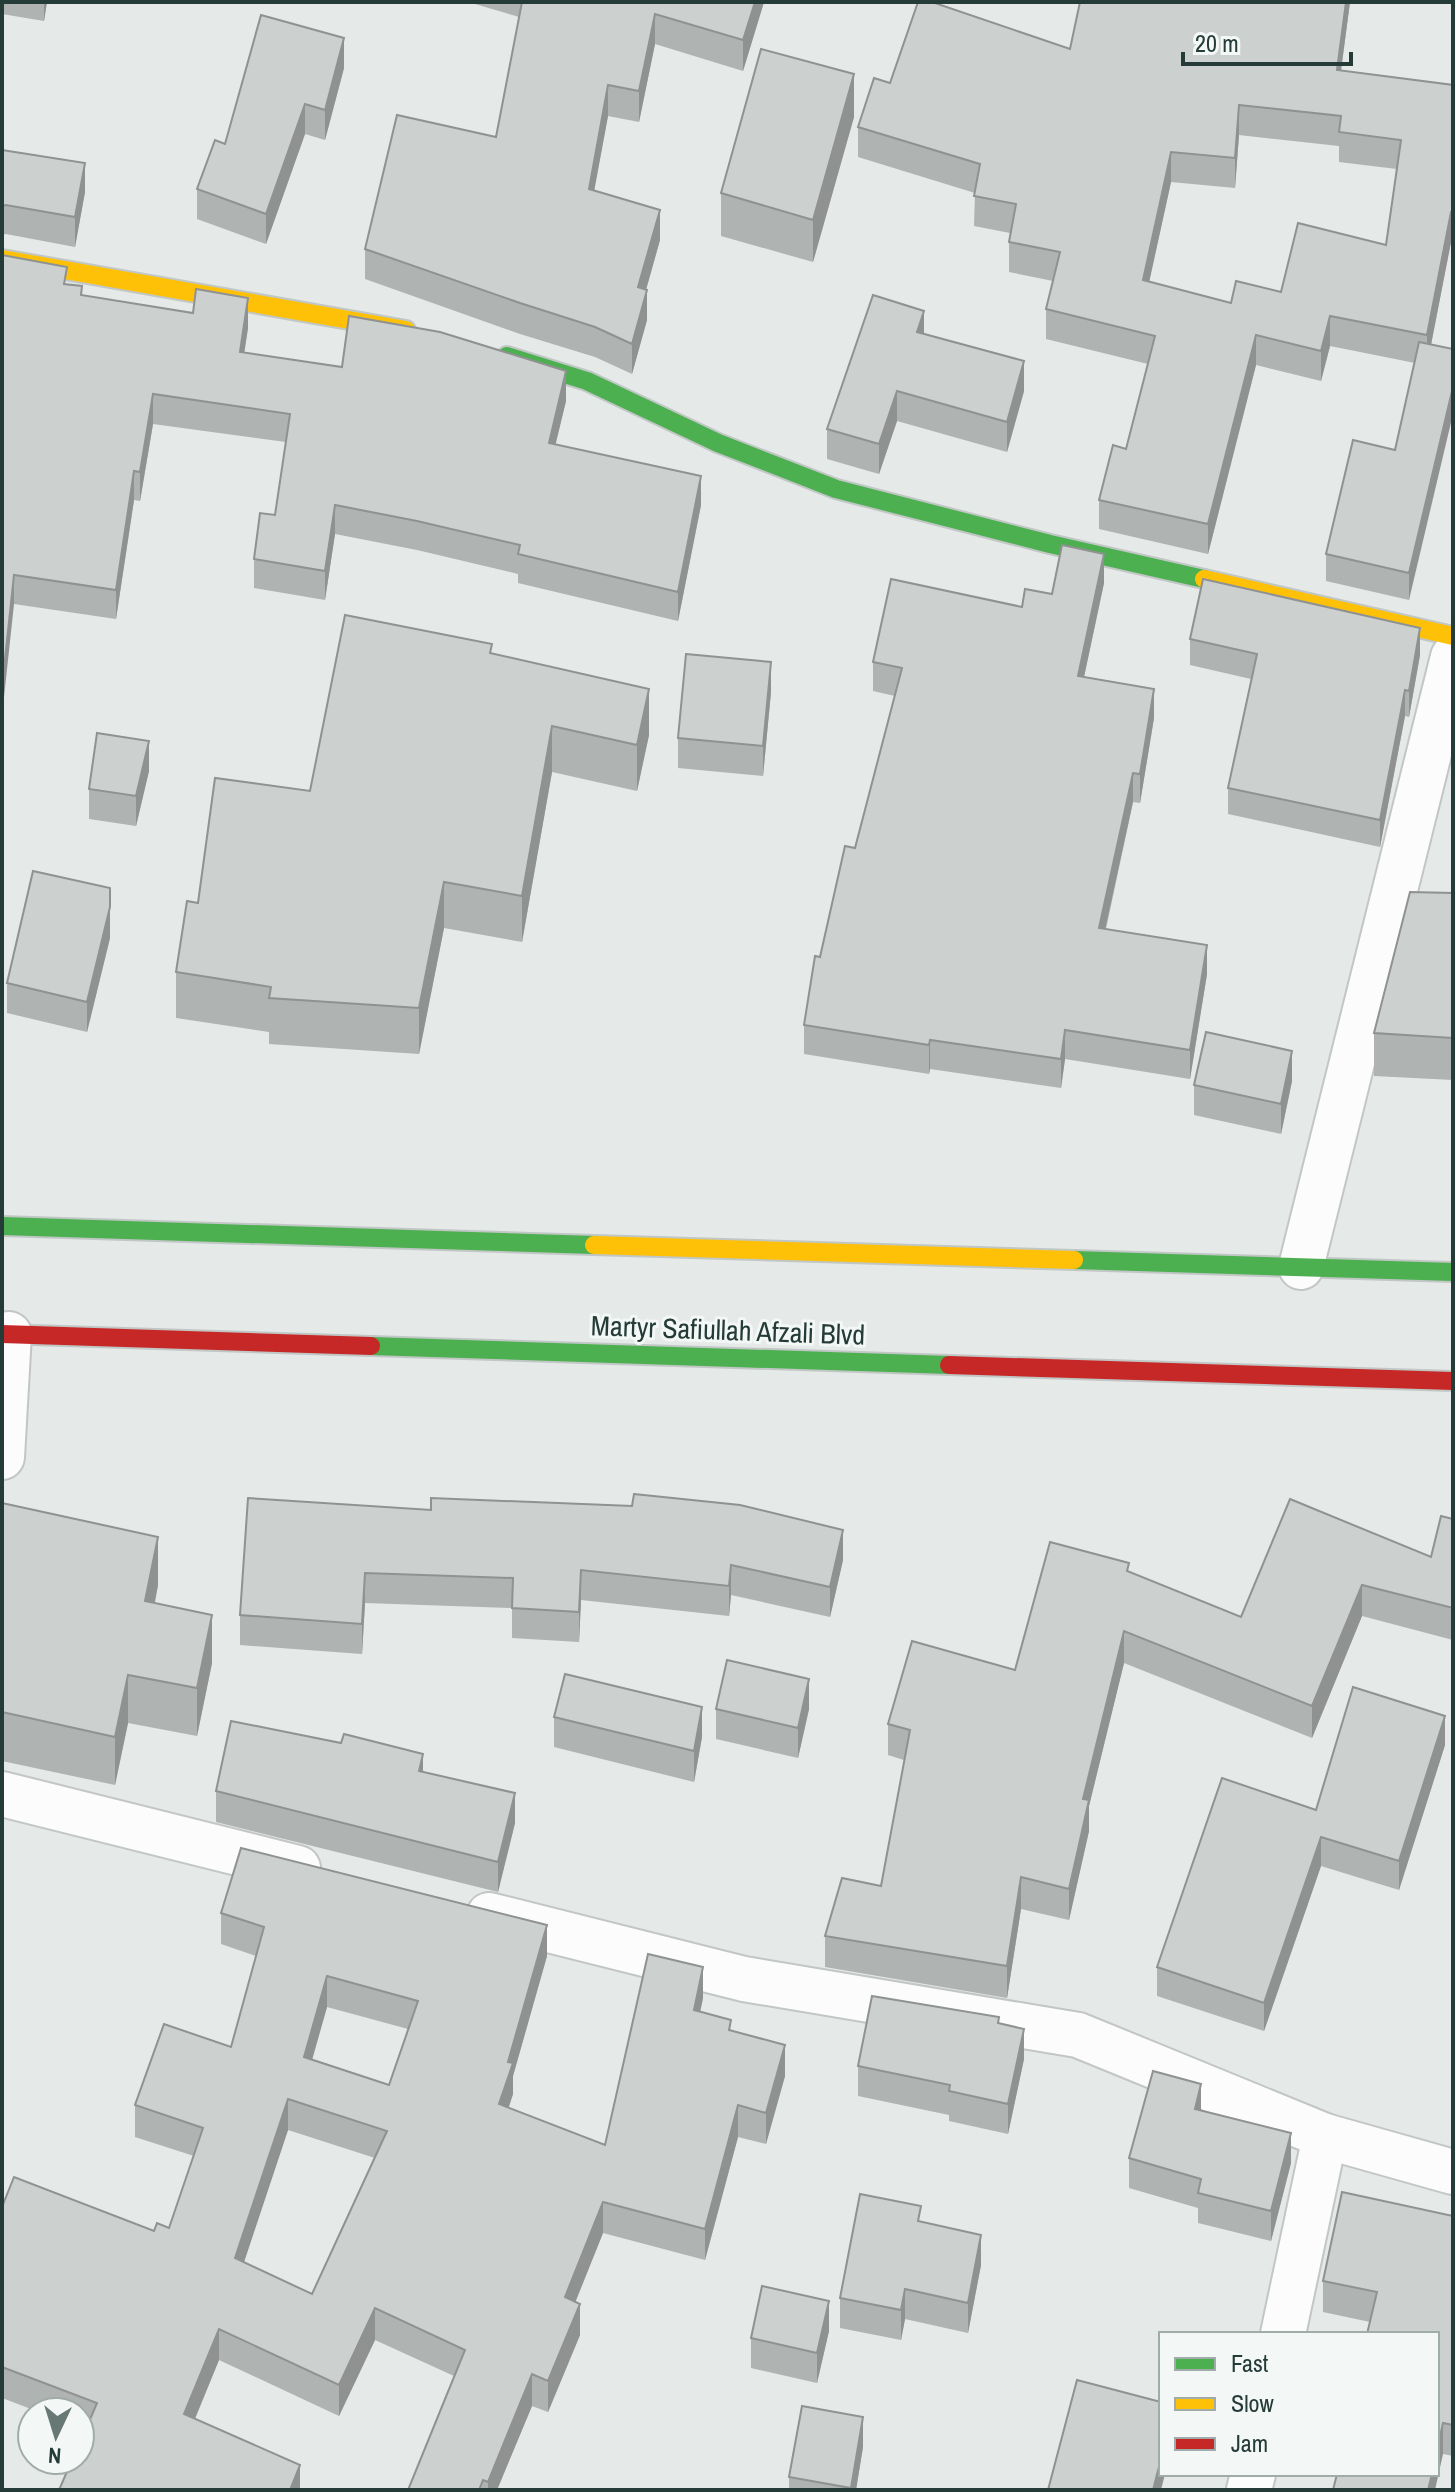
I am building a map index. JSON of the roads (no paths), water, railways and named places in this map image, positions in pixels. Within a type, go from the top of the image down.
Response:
[{"type":"main road","points":[[2,259],[431,334]]},
{"type":"main road","points":[[488,350],[587,381],[718,443],[836,489],[1050,544],[1453,636]]},
{"type":"main road","points":[[2,1226],[1453,1272]]},
{"type":"main road","name":"Martyr Safiullah Afzali Blvd","points":[[5,1334],[1453,1381]]},
{"type":"street","points":[[1301,1267],[1453,657]]},
{"type":"street","points":[[2,1457],[5,1334]]},
{"type":"street","points":[[2,1794],[342,1879]]},
{"type":"street","points":[[451,1906],[744,1979],[1078,2035],[1325,2136],[1453,2172]]},
{"type":"street","points":[[1283,2332],[1325,2136]]}]
